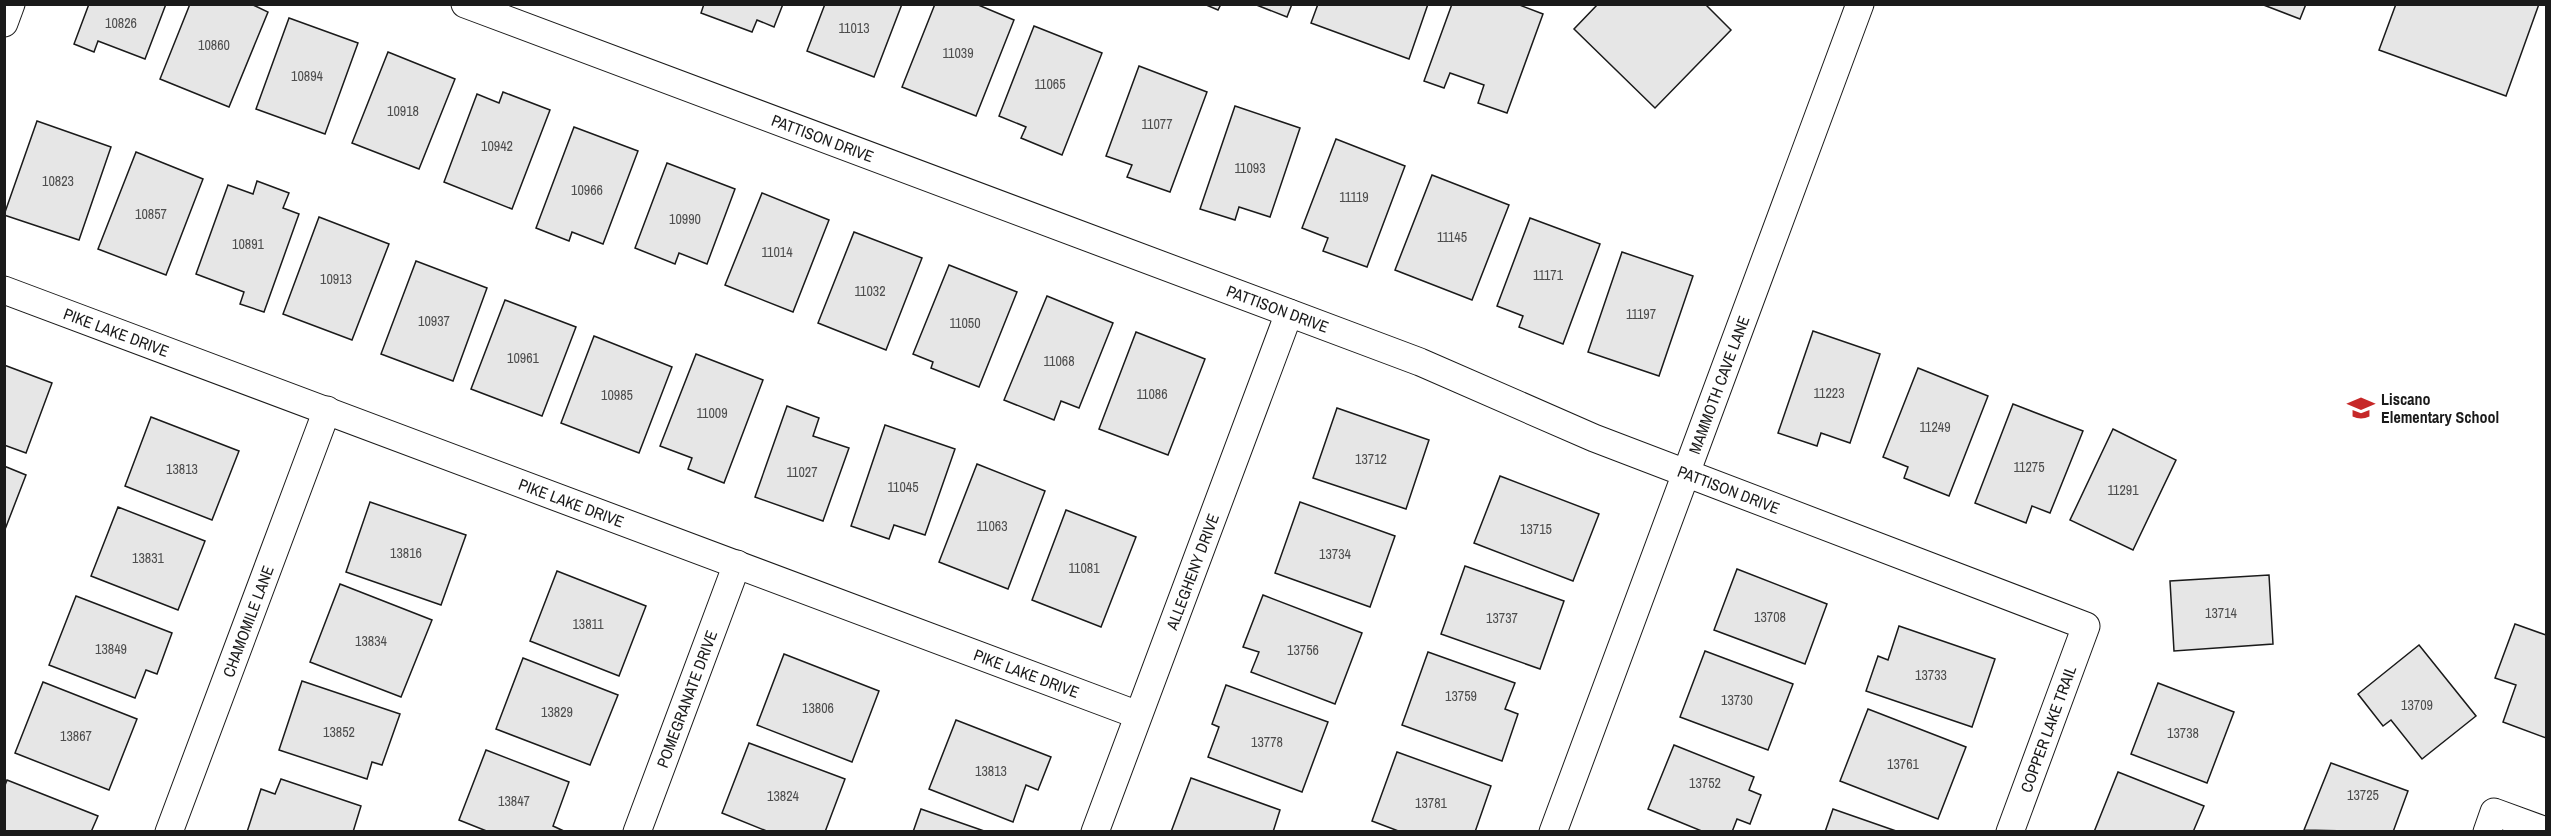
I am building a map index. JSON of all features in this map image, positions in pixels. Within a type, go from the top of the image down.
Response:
[{"type":"street","points":[[4,23],[11,4]]},
{"type":"street","name":"PATTISON DRIVE","points":[[465,4],[1438,369],[1593,438],[2086,626]]},
{"type":"street","name":"MAMMOTH CAVE LANE","points":[[1553,831],[1860,4]]},
{"type":"street","name":"PIKE LAKE DRIVE","points":[[4,290],[1138,715]]},
{"type":"street","name":"ALLEGHENY DRIVE","points":[[1095,831],[1289,313]]},
{"type":"street","name":"CHAMOMILE LANE","points":[[169,831],[327,410]]},
{"type":"street","name":"POMEGRANATE DRIVE","points":[[637,831],[737,564]]},
{"type":"street","name":"COPPER LAKE TRAIL","points":[[2010,831],[2086,626]]},
{"type":"street","points":[[2491,821],[2547,831]]},
{"type":"building","points":[[89,4],[166,4],[145,59],[98,41],[94,52],[74,44]]},
{"type":"building","points":[[190,4],[251,4],[268,12],[229,107],[160,79]]},
{"type":"building","points":[[704,4],[783,4],[774,27],[757,20],[752,32],[701,13]]},
{"type":"building","points":[[825,4],[902,4],[874,77],[807,51]]},
{"type":"building","points":[[935,4],[976,4],[1014,20],[976,116],[902,87]]},
{"type":"building","points":[[1204,4],[1221,4],[1218,10]]},
{"type":"building","points":[[1254,4],[1292,4],[1287,17]]},
{"type":"building","points":[[1318,4],[1428,4],[1409,59],[1311,23]]},
{"type":"building","points":[[1452,4],[1517,4],[1543,14],[1507,113],[1478,103],[1484,85],[1450,73],[1444,88],[1424,81]]},
{"type":"building","points":[[1598,4],[1705,4],[1731,30],[1655,108],[1574,29]]},
{"type":"building","points":[[2261,4],[2306,4],[2300,19]]},
{"type":"building","points":[[2396,4],[2539,4],[2506,96],[2379,50]]},
{"type":"building","points":[[289,18],[358,43],[325,134],[256,109]]},
{"type":"building","points":[[1034,26],[1102,53],[1062,155],[1021,138],[1026,127],[999,116]]},
{"type":"building","points":[[388,52],[455,79],[419,169],[352,143]]},
{"type":"building","points":[[1139,66],[1207,92],[1170,192],[1127,177],[1132,165],[1106,156]]},
{"type":"building","points":[[503,92],[550,110],[512,209],[444,182],[477,94],[499,103]]},
{"type":"building","points":[[1235,106],[1300,128],[1270,217],[1239,207],[1235,220],[1200,209]]},
{"type":"building","points":[[37,121],[111,147],[79,240],[4,215]]},
{"type":"building","points":[[574,127],[638,151],[603,244],[572,232],[569,241],[536,228]]},
{"type":"building","points":[[1336,139],[1405,166],[1367,267],[1323,251],[1328,238],[1302,228]]},
{"type":"building","points":[[136,152],[203,179],[166,275],[98,249]]},
{"type":"building","points":[[667,163],[735,189],[707,264],[679,253],[675,264],[635,248]]},
{"type":"building","points":[[1432,175],[1509,205],[1472,300],[1395,270]]},
{"type":"building","points":[[257,181],[289,193],[283,208],[299,214],[264,312],[240,304],[244,292],[196,274],[228,185],[253,194]]},
{"type":"building","points":[[762,193],[829,220],[793,312],[725,285]]},
{"type":"building","points":[[319,217],[389,244],[352,340],[283,314]]},
{"type":"building","points":[[1530,218],[1600,244],[1563,344],[1519,327],[1523,316],[1497,306]]},
{"type":"building","points":[[854,232],[922,258],[886,350],[818,323]]},
{"type":"building","points":[[1622,252],[1693,276],[1659,376],[1588,352]]},
{"type":"building","points":[[416,261],[487,288],[453,381],[381,354]]},
{"type":"building","points":[[949,265],[1017,292],[979,387],[931,368],[933,362],[913,354]]},
{"type":"building","points":[[1047,296],[1113,323],[1079,408],[1061,401],[1054,420],[1004,400]]},
{"type":"building","points":[[505,300],[576,327],[542,416],[471,389]]},
{"type":"building","points":[[1813,331],[1880,354],[1850,443],[1821,433],[1817,446],[1778,433]]},
{"type":"building","points":[[1136,332],[1205,359],[1168,455],[1099,429]]},
{"type":"building","points":[[594,336],[672,367],[639,453],[561,423]]},
{"type":"building","points":[[696,354],[763,380],[724,483],[688,469],[692,458],[660,446]]},
{"type":"building","points":[[4,365],[52,383],[26,453],[4,445]]},
{"type":"building","points":[[1918,368],[1988,396],[1949,496],[1904,478],[1908,467],[1883,457]]},
{"type":"building","points":[[2013,404],[2083,431],[2050,513],[2032,506],[2026,523],[1975,503]]},
{"type":"building","points":[[787,406],[819,418],[813,436],[849,448],[823,521],[755,497]]},
{"type":"building","points":[[1337,408],[1429,440],[1406,509],[1313,478]]},
{"type":"building","points":[[151,417],[239,451],[212,520],[125,486]]},
{"type":"building","points":[[885,425],[955,449],[925,535],[894,525],[889,539],[851,526]]},
{"type":"building","points":[[2113,429],[2176,460],[2133,550],[2070,520]]},
{"type":"building","points":[[977,464],[1045,491],[1008,589],[939,562]]},
{"type":"building","points":[[4,466],[26,475],[4,532]]},
{"type":"building","points":[[1500,476],[1599,514],[1573,581],[1474,543]]},
{"type":"building","points":[[370,502],[466,535],[441,605],[346,572]]},
{"type":"building","points":[[1300,502],[1395,536],[1370,607],[1275,573]]},
{"type":"building","points":[[118,507],[205,541],[178,610],[91,576]]},
{"type":"building","points":[[1066,510],[1136,537],[1101,627],[1032,600]]},
{"type":"building","points":[[1465,566],[1564,601],[1540,669],[1441,634]]},
{"type":"building","points":[[1737,569],[1827,604],[1805,664],[1714,630]]},
{"type":"building","points":[[557,571],[646,606],[619,676],[530,641]]},
{"type":"building","points":[[2269,575],[2273,644],[2174,651],[2170,581]]},
{"type":"building","points":[[340,584],[432,620],[401,697],[310,662]]},
{"type":"building","points":[[1263,595],[1362,633],[1335,704],[1251,672],[1259,652],[1243,647]]},
{"type":"building","points":[[76,596],[172,633],[157,674],[146,670],[135,698],[49,665]]},
{"type":"building","points":[[2515,624],[2546,635],[2546,738],[2503,722],[2516,685],[2495,678]]},
{"type":"building","points":[[1899,626],[1995,659],[1972,727],[1866,691],[1878,656],[1888,660]]},
{"type":"building","points":[[2419,645],[2476,716],[2422,759],[2391,720],[2383,726],[2358,694]]},
{"type":"building","points":[[1705,651],[1793,684],[1768,750],[1680,717]]},
{"type":"building","points":[[1428,652],[1515,683],[1505,709],[1518,714],[1502,761],[1402,725]]},
{"type":"building","points":[[784,654],[879,691],[852,762],[757,725]]},
{"type":"building","points":[[523,658],[618,695],[590,765],[496,729]]},
{"type":"building","points":[[302,681],[400,714],[382,765],[372,762],[367,779],[279,750]]},
{"type":"building","points":[[43,682],[137,719],[109,790],[15,753]]},
{"type":"building","points":[[2158,683],[2234,712],[2207,783],[2131,754]]},
{"type":"building","points":[[1226,685],[1328,722],[1302,792],[1208,757],[1219,727],[1212,724]]},
{"type":"building","points":[[1868,709],[1966,747],[1938,819],[1840,781]]},
{"type":"building","points":[[956,720],[1051,757],[1038,790],[1026,785],[1013,822],[929,789]]},
{"type":"building","points":[[749,743],[845,779],[825,832],[769,832],[722,813]]},
{"type":"building","points":[[1674,745],[1754,777],[1749,790],[1761,795],[1750,824],[1737,819],[1732,832],[1704,832],[1648,809]]},
{"type":"building","points":[[486,750],[569,782],[553,826],[566,832],[489,832],[459,820]]},
{"type":"building","points":[[1397,752],[1491,786],[1475,832],[1401,832],[1372,821]]},
{"type":"building","points":[[2331,763],[2408,791],[2393,832],[2304,830]]},
{"type":"building","points":[[2118,772],[2204,806],[2193,832],[2094,832]]},
{"type":"building","points":[[1191,778],[1280,810],[1273,832],[1171,832]]},
{"type":"building","points":[[281,779],[361,806],[353,832],[247,832],[261,789],[275,794]]},
{"type":"building","points":[[7,780],[98,816],[91,832],[4,832],[4,788]]},
{"type":"building","points":[[921,809],[987,832],[913,832]]},
{"type":"building","points":[[1833,809],[1899,832],[1825,832]]},
{"type":"place","name":"Liscano Elementary School","points":[[2361,408]]}]
